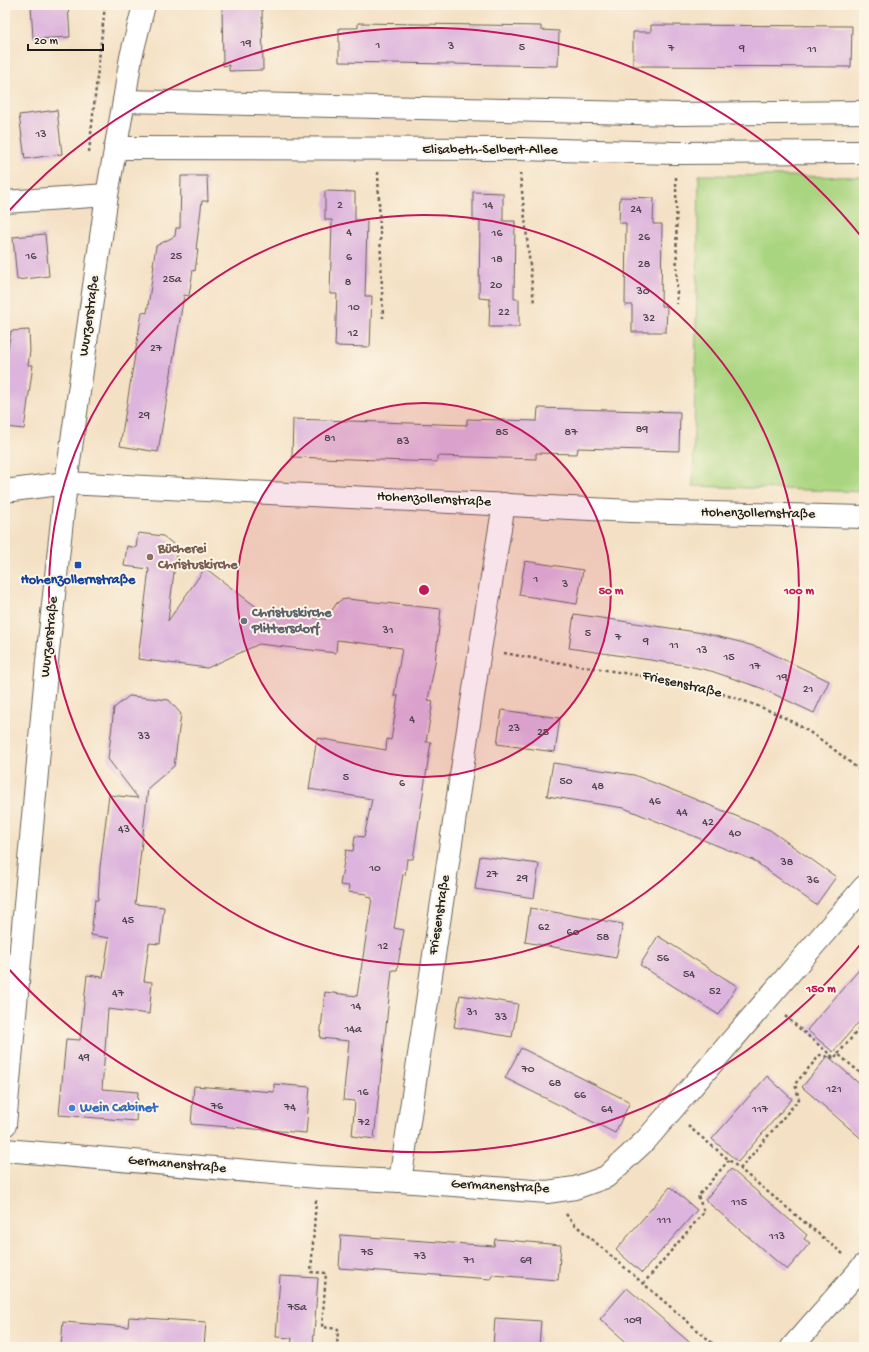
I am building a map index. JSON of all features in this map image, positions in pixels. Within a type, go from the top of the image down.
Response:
[{"type":"street","name":"Wurzerstraße","points":[[131,5],[131,57]]},
{"type":"street","name":"Wurzerstraße","points":[[5,1125],[48,651],[66,482],[107,195],[131,57],[144,5]]},
{"type":"street","points":[[124,102],[669,114],[864,112]]},
{"type":"street","name":"Elisabeth-Selbert-Allee","points":[[115,148],[518,149],[676,153],[864,152]]},
{"type":"street","points":[[5,202],[107,195]]},
{"type":"street","name":"Hohenzollernstraße","points":[[5,491],[66,482],[630,511],[864,517]]},
{"type":"street","name":"Friesenstraße","points":[[400,1181],[480,650],[504,504]]},
{"type":"street","name":"Germanenstraße","points":[[5,1150],[318,1177],[400,1181],[547,1192],[575,1188],[606,1177],[646,1140],[864,887]]},
{"type":"street","points":[[792,1347],[862,1267]]},
{"type":"path","points":[[88,154],[105,5]]},
{"type":"path","points":[[378,149],[383,318]]},
{"type":"path","points":[[518,149],[534,303]]},
{"type":"path","points":[[676,153],[677,304]]},
{"type":"path","name":"Friesenstraße","points":[[480,650],[656,678],[737,698],[780,716],[821,738],[864,774]]},
{"type":"path","points":[[766,1000],[834,1058]]},
{"type":"path","points":[[834,1058],[864,1023]]},
{"type":"path","points":[[740,1168],[800,1098],[795,1084],[820,1054],[834,1058]]},
{"type":"path","points":[[838,1054],[864,1076]]},
{"type":"path","points":[[670,1111],[862,1267]]},
{"type":"path","points":[[643,1284],[704,1212],[698,1196],[729,1160]]},
{"type":"path","points":[[318,1177],[311,1272],[326,1273],[322,1327],[338,1329],[337,1347]]},
{"type":"path","points":[[547,1192],[573,1222],[717,1347]]},
{"type":"green space","points":[[699,175],[864,177],[864,492],[693,486]]},
{"type":"building","points":[[31,5],[68,5],[70,37],[33,39]]},
{"type":"building","points":[[222,5],[262,5],[263,70],[229,71],[229,65],[223,66]]},
{"type":"building","points":[[358,23],[541,26],[541,30],[559,31],[558,66],[339,62],[339,28],[358,28]]},
{"type":"building","points":[[651,25],[852,26],[851,67],[633,66],[633,32],[651,32]]},
{"type":"building","points":[[57,110],[62,154],[25,159],[19,115]]},
{"type":"building","points":[[181,176],[207,176],[208,201],[202,201],[195,271],[193,270],[189,296],[184,295],[158,452],[120,446],[142,312],[147,313],[156,246],[175,236],[176,228],[180,228]]},
{"type":"building","points":[[325,191],[355,192],[355,220],[367,220],[365,296],[372,296],[370,347],[335,346],[337,294],[330,294],[332,220],[325,220]]},
{"type":"building","points":[[473,192],[503,193],[503,221],[515,221],[514,299],[519,299],[519,327],[489,327],[490,299],[479,298],[480,221],[473,220]]},
{"type":"building","points":[[620,197],[654,198],[653,224],[662,224],[661,306],[667,306],[666,332],[632,332],[632,305],[625,305],[626,223],[619,223]]},
{"type":"building","points":[[45,234],[49,276],[17,280],[13,237]]},
{"type":"building","points":[[29,330],[30,351],[28,365],[33,365],[24,429],[5,427],[5,353],[7,353],[11,331]]},
{"type":"building","points":[[538,408],[680,412],[679,451],[578,448],[577,454],[536,453],[536,459],[437,456],[437,462],[292,457],[293,419],[467,425],[467,419],[537,421]]},
{"type":"building","points":[[138,533],[163,536],[177,547],[168,621],[205,568],[263,612],[326,619],[337,603],[341,600],[347,599],[441,609],[435,663],[428,700],[433,701],[426,742],[431,742],[413,859],[407,859],[394,928],[404,930],[397,970],[392,970],[374,1139],[352,1136],[355,1101],[343,1100],[349,1041],[320,1038],[325,992],[357,996],[372,898],[367,897],[367,894],[348,892],[349,886],[340,885],[346,850],[353,851],[355,836],[364,837],[372,799],[309,789],[317,738],[386,750],[387,739],[391,740],[398,696],[394,696],[402,648],[337,640],[336,653],[259,644],[207,668],[138,659],[149,569],[124,566],[127,546],[136,548]]},
{"type":"building","points":[[525,561],[583,570],[577,604],[519,595]]},
{"type":"building","points":[[574,614],[703,633],[740,642],[760,648],[829,681],[814,713],[761,688],[711,671],[684,665],[569,648]]},
{"type":"building","points":[[129,696],[169,700],[181,714],[174,766],[148,788],[135,904],[164,907],[160,944],[149,943],[144,981],[152,982],[149,1014],[108,1009],[102,1089],[138,1092],[136,1121],[59,1115],[66,1039],[80,1040],[87,975],[103,977],[109,938],[91,935],[95,900],[98,900],[100,867],[109,795],[138,798],[108,759],[114,708]]},
{"type":"building","points":[[502,710],[560,718],[555,752],[497,744]]},
{"type":"building","points":[[553,763],[634,775],[675,791],[770,830],[836,877],[816,905],[753,860],[624,808],[547,796]]},
{"type":"building","points":[[480,856],[539,864],[534,898],[475,889]]},
{"type":"building","points":[[530,908],[623,924],[616,958],[525,942]]},
{"type":"building","points":[[658,936],[737,986],[719,1015],[640,965]]},
{"type":"building","points":[[864,964],[864,1016],[833,1052],[807,1030]]},
{"type":"building","points":[[460,995],[518,1004],[512,1037],[454,1027]]},
{"type":"building","points":[[521,1048],[630,1102],[615,1133],[505,1078]]},
{"type":"building","points":[[828,1056],[864,1088],[864,1141],[802,1087]]},
{"type":"building","points":[[767,1076],[792,1099],[738,1162],[712,1139]]},
{"type":"building","points":[[274,1084],[310,1087],[306,1133],[191,1124],[194,1086],[274,1092]]},
{"type":"building","points":[[731,1169],[807,1235],[804,1239],[810,1243],[787,1270],[705,1200]]},
{"type":"building","points":[[670,1187],[697,1210],[642,1273],[616,1250]]},
{"type":"building","points":[[341,1235],[494,1246],[495,1239],[561,1245],[558,1280],[492,1275],[491,1279],[339,1268]]},
{"type":"building","points":[[280,1276],[318,1278],[313,1347],[291,1347],[292,1338],[276,1337]]},
{"type":"building","points":[[627,1288],[695,1347],[632,1347],[600,1319]]},
{"type":"building","points":[[129,1317],[206,1322],[204,1347],[61,1347],[63,1322],[128,1327]]},
{"type":"building","points":[[495,1318],[541,1321],[539,1347],[493,1347]]},
{"type":"place","name":"Bücherei Christuskirche","points":[[150,557]]},
{"type":"place","name":"Hohenzollernstraße","points":[[78,565]]},
{"type":"place","name":"Christuskirche Plittersdorf","points":[[244,621]]},
{"type":"place","name":"Wein Cabinet","points":[[72,1108]]}]
